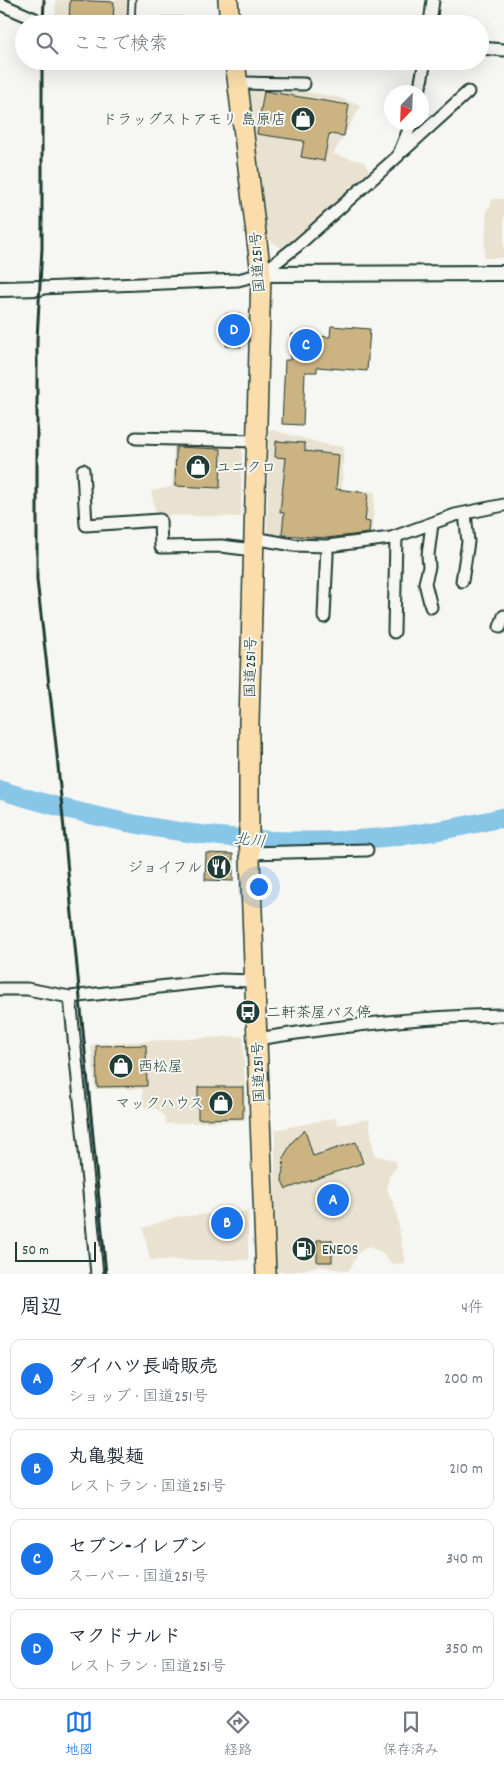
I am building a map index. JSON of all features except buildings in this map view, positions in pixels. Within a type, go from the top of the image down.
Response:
[{"type":"highway","points":[[228,0],[228,15]]},
{"type":"highway","name":"国道251号","points":[[236,70],[261,274],[249,844],[266,1274]]},
{"type":"street","points":[[431,15],[433,0]]},
{"type":"street","points":[[0,4],[28,15]]},
{"type":"street","points":[[489,49],[504,50]]},
{"type":"street","points":[[420,85],[423,70]]},
{"type":"street","points":[[237,83],[304,84]]},
{"type":"street","points":[[261,274],[297,246],[468,92]]},
{"type":"street","points":[[398,156],[409,130]]},
{"type":"street","points":[[0,289],[238,280],[261,274],[504,273]]},
{"type":"street","points":[[136,438],[256,441]]},
{"type":"street","points":[[83,470],[86,525],[160,520],[161,547],[254,544],[327,546],[396,537],[464,513],[504,504]]},
{"type":"street","points":[[462,581],[468,542],[464,513]]},
{"type":"street","points":[[431,607],[426,583],[432,524]]},
{"type":"street","points":[[394,632],[396,537]]},
{"type":"street","points":[[249,844],[367,850]]},
{"type":"street","points":[[0,989],[26,989],[70,997],[221,980],[254,981]]},
{"type":"street","points":[[70,997],[97,1274]]},
{"type":"street","points":[[257,1038],[372,1022],[442,1016],[504,1015]]},
{"type":"lane","points":[[131,15],[132,0]]},
{"type":"shaded area","points":[[56,0],[136,0],[135,15],[55,15]]},
{"type":"shaded area","points":[[282,88],[337,97],[361,106],[333,154],[364,162],[371,174],[284,250],[266,238],[247,89]]},
{"type":"shaded area","points":[[492,199],[504,199],[504,258],[484,258],[487,208],[490,208]]},
{"type":"shaded area","points":[[269,429],[328,445],[344,446],[342,489],[375,492],[371,537],[326,544],[267,536]]},
{"type":"shaded area","points":[[174,444],[242,446],[241,517],[156,515],[151,491],[172,487]]},
{"type":"shaded area","points":[[243,1036],[246,1120],[166,1124],[165,1117],[157,1109],[144,1107],[142,1089],[95,1089],[91,1044]]},
{"type":"shaded area","points":[[336,1118],[338,1125],[369,1119],[374,1155],[396,1161],[397,1166],[389,1177],[387,1189],[396,1210],[405,1263],[392,1264],[380,1251],[368,1247],[359,1252],[347,1271],[319,1266],[293,1272],[275,1272],[275,1130]]},
{"type":"shaded area","points":[[248,1211],[248,1260],[150,1260],[143,1228],[175,1217]]},
{"type":"waterway","name":"北川","points":[[0,790],[63,808],[125,822],[188,833],[250,839],[313,841],[376,838],[440,830],[504,817]]},
{"type":"waterway","points":[[484,822],[504,827]]},
{"type":"railway","points":[[43,15],[44,0]]},
{"type":"railway","points":[[42,70],[42,248],[37,339],[37,580],[56,745],[106,1274]]},
{"type":"place","name":"ドラッグストアモリ 島原店","points":[[303,119]]},
{"type":"place","name":"マクドナルド","points":[[234,330]]},
{"type":"place","name":"セブン-イレブン","points":[[306,345]]},
{"type":"place","name":"ユニクロ","points":[[198,467]]},
{"type":"place","name":"ジョイフル","points":[[219,867]]},
{"type":"place","name":"二軒茶屋バス停","points":[[248,1012]]},
{"type":"place","name":"西松屋","points":[[121,1066]]},
{"type":"place","name":"マックハウス","points":[[221,1103]]},
{"type":"place","name":"ダイハツ長崎販売","points":[[333,1200]]},
{"type":"place","name":"丸亀製麺","points":[[227,1223]]},
{"type":"place","name":"ENEOS","points":[[304,1249]]}]
